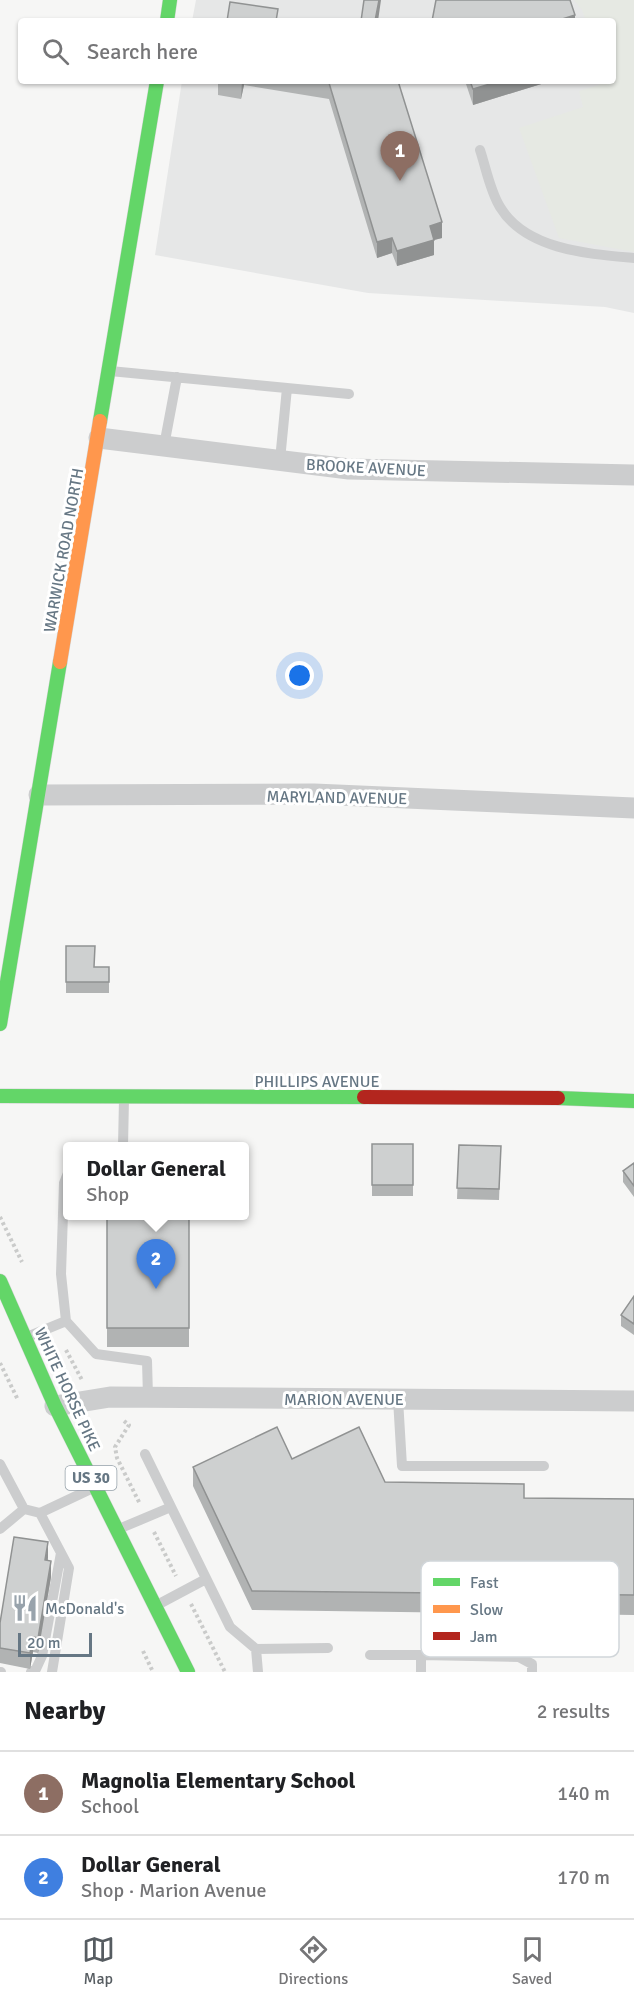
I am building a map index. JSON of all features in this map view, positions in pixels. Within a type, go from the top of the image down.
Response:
[{"type":"main road","points":[[167,18],[170,0]]},
{"type":"main road","name":"WARWICK ROAD NORTH","points":[[0,1024],[14,918],[39,795],[157,84]]},
{"type":"main road","name":"PHILLIPS AVENUE","points":[[0,1096],[124,1099],[530,1097],[634,1101]]},
{"type":"main road","name":"WHITE HORSE PIKE","points":[[0,1281],[55,1406],[188,1672]]},
{"type":"street","name":"BROOKE AVENUE","points":[[99,438],[349,469],[634,475]]},
{"type":"street","name":"MARYLAND AVENUE","points":[[39,795],[314,794],[634,808]]},
{"type":"street","name":"MARION AVENUE","points":[[55,1406],[100,1398],[148,1397],[634,1401]]},
{"type":"lane","points":[[480,150],[499,205],[510,221],[527,235],[578,251],[634,258]]},
{"type":"lane","points":[[110,371],[349,394]]},
{"type":"lane","points":[[164,446],[177,377]]},
{"type":"lane","points":[[280,460],[287,388]]},
{"type":"lane","points":[[123,1142],[124,1099]]},
{"type":"lane","points":[[63,1213],[61,1274],[66,1320],[96,1354],[147,1361],[148,1397]]},
{"type":"lane","points":[[25,1338],[66,1320]]},
{"type":"lane","points":[[398,1399],[402,1466],[544,1466]]},
{"type":"lane","points":[[144,1454],[230,1627],[256,1649],[328,1648]]},
{"type":"lane","points":[[0,1464],[24,1509],[40,1513],[96,1487]]},
{"type":"lane","points":[[118,1530],[171,1507]]},
{"type":"lane","points":[[0,1529],[24,1509]]},
{"type":"lane","points":[[40,1513],[69,1568],[52,1672]]},
{"type":"lane","points":[[31,1672],[36,1669],[42,1656],[62,1552]]},
{"type":"lane","points":[[155,1605],[206,1579]]},
{"type":"lane","points":[[256,1649],[258,1672]]},
{"type":"lane","points":[[370,1655],[421,1655],[421,1672]]},
{"type":"lane","points":[[519,1657],[532,1664],[532,1672]]},
{"type":"path","points":[[0,1217],[25,1267]]},
{"type":"path","points":[[54,1326],[82,1381],[129,1425],[116,1447],[117,1458],[225,1672]]},
{"type":"shaded area","points":[[196,0],[634,0],[634,313],[605,307],[368,293],[155,255],[182,84],[616,84],[616,18],[193,18]]},
{"type":"shaded area","points":[[574,0],[634,0],[634,252],[559,238],[519,128],[583,107],[579,91],[599,84],[616,84],[616,18],[585,18]]},
{"type":"building","points":[[364,0],[379,0],[376,18],[361,18]]},
{"type":"building","points":[[436,0],[570,0],[575,15],[566,18],[433,18]]},
{"type":"building","points":[[230,2],[278,9],[276,18],[227,18]]},
{"type":"building","points":[[329,84],[399,84],[442,222],[430,226],[434,240],[397,251],[392,238],[377,242]]},
{"type":"building","points":[[471,84],[490,84],[473,89]]},
{"type":"building","points":[[66,946],[95,946],[94,967],[109,967],[109,982],[66,982]]},
{"type":"building","points":[[372,1144],[413,1144],[413,1185],[372,1185]]},
{"type":"building","points":[[459,1145],[501,1146],[499,1189],[457,1188]]},
{"type":"building","points":[[634,1163],[634,1186],[623,1171]]},
{"type":"building","points":[[107,1220],[189,1220],[189,1328],[107,1328]]},
{"type":"building","points":[[634,1296],[634,1324],[621,1315]]},
{"type":"building","points":[[277,1427],[292,1459],[359,1427],[385,1482],[524,1484],[524,1498],[634,1499],[634,1595],[619,1595],[619,1561],[421,1561],[421,1593],[252,1591],[193,1467]]},
{"type":"building","name":"McDonald's","points":[[14,1537],[48,1542],[45,1560],[51,1561],[38,1638],[33,1637],[30,1653],[0,1648],[0,1623]]},
{"type":"traffic: fast","points":[[167,18],[170,0]]},
{"type":"traffic: fast","points":[[100,421],[156,84]]},
{"type":"traffic: fast","points":[[0,1024],[60,662]]},
{"type":"traffic: fast","points":[[0,1096],[364,1097]]},
{"type":"traffic: fast","points":[[558,1098],[634,1101]]},
{"type":"traffic: fast","points":[[0,1281],[55,1406],[188,1672]]},
{"type":"traffic: slow","points":[[60,662],[100,421]]},
{"type":"traffic: jam","points":[[364,1097],[558,1098]]},
{"type":"place","name":"Magnolia Elementary School","points":[[400,181]]},
{"type":"place","name":"Dollar General","points":[[156,1289]]},
{"type":"place","name":"McDonald's","points":[[25,1608]]}]
